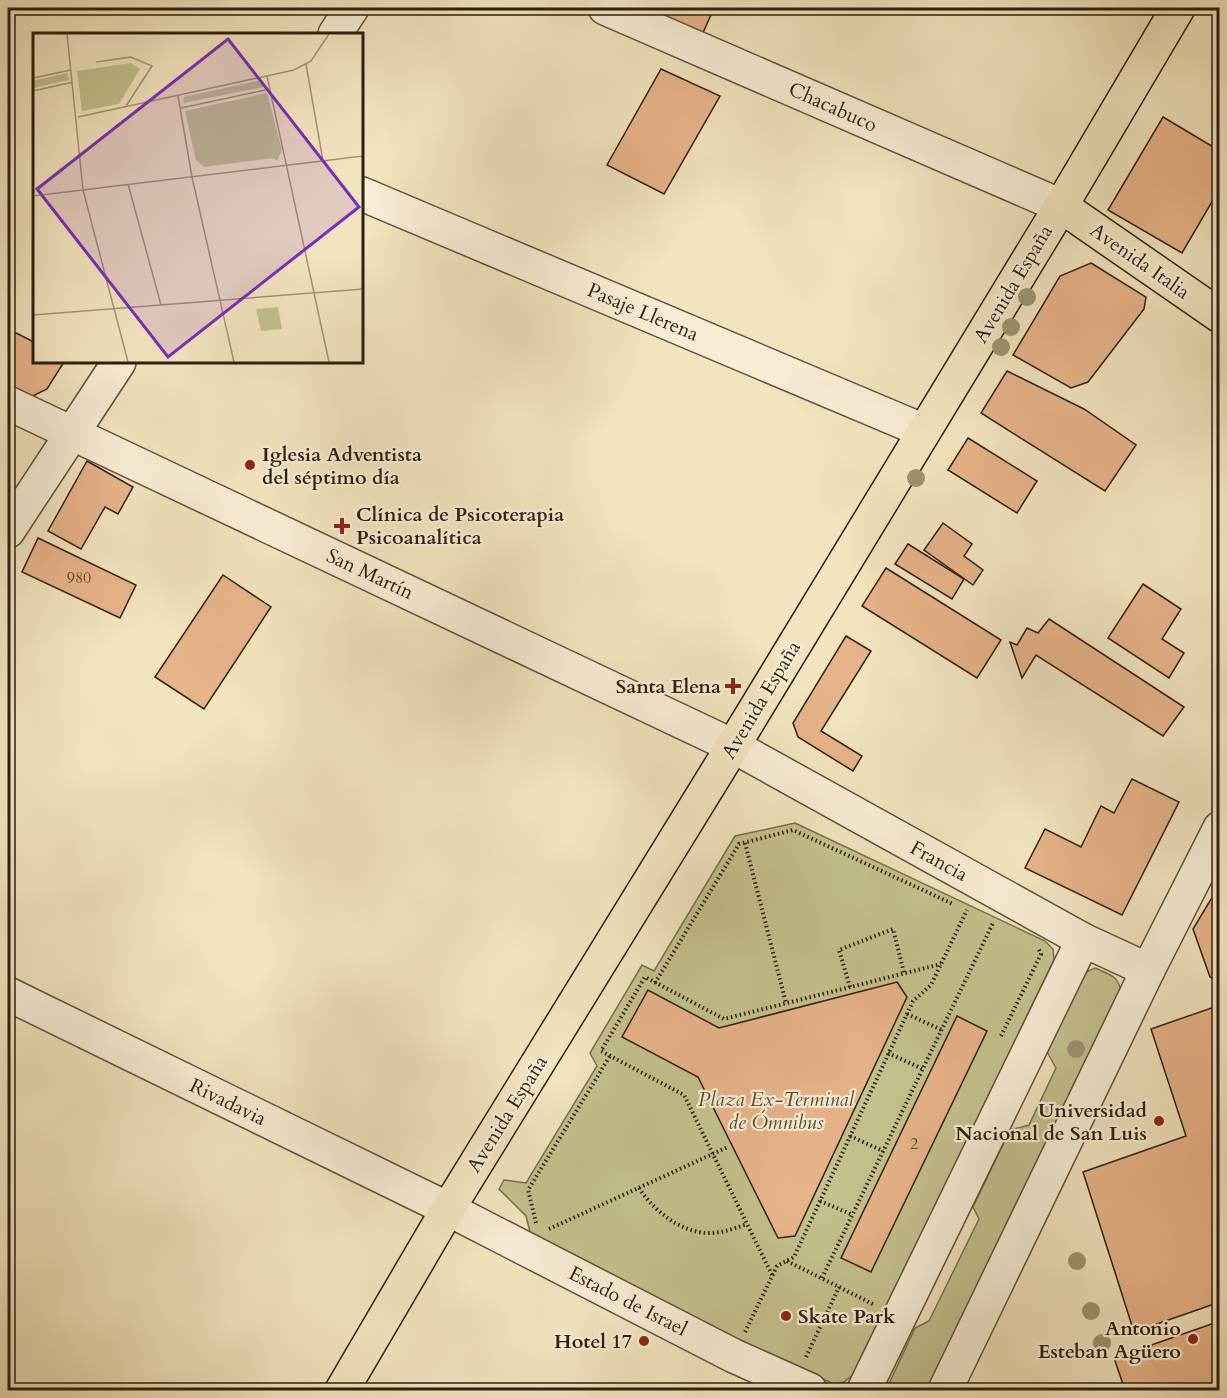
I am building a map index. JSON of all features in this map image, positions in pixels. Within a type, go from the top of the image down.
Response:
[{"type":"main road","name":"Avenida España","points":[[342,1390],[448,1209],[733,746],[1061,206],[1178,8]]},
{"type":"main road","name":"Avenida Italia","points":[[1061,206],[1220,316]]},
{"type":"street","points":[[336,33],[352,8]]},
{"type":"street","name":"Chacabuco","points":[[605,8],[1061,206]]},
{"type":"street","name":"Pasaje Llerena","points":[[363,194],[924,431]]},
{"type":"street","points":[[8,531],[118,363]]},
{"type":"street","name":"San Martín","points":[[8,403],[733,746]]},
{"type":"street","name":"Francia","points":[[733,746],[1083,940],[1148,970]]},
{"type":"street","points":[[945,1390],[1148,970],[1220,828]]},
{"type":"street","points":[[864,1390],[1083,940]]},
{"type":"street","name":"Rivadavia","points":[[8,994],[448,1209]]},
{"type":"street","name":"Estado de Israel","points":[[448,1209],[734,1356],[806,1377]]},
{"type":"path","points":[[655,983],[739,844],[794,830],[956,905]]},
{"type":"path","points":[[745,843],[786,1003]]},
{"type":"path","points":[[742,1338],[777,1266],[794,1257],[913,1001],[931,985],[967,910],[976,914]]},
{"type":"path","points":[[822,1278],[994,923],[985,918]]},
{"type":"path","points":[[850,987],[839,950],[893,929],[904,973]]},
{"type":"path","points":[[996,1046],[1041,954],[1036,942]]},
{"type":"path","points":[[772,1275],[684,1095],[601,1051],[645,977],[724,1019],[941,964]]},
{"type":"path","points":[[907,1014],[942,1030]]},
{"type":"path","points":[[888,1053],[923,1069]]},
{"type":"path","points":[[610,1056],[528,1190],[539,1234],[728,1147]]},
{"type":"path","points":[[850,1136],[883,1152]]},
{"type":"path","points":[[639,1188],[659,1212],[689,1228],[708,1233],[728,1231],[747,1224]]},
{"type":"path","points":[[820,1201],[853,1215]]},
{"type":"path","points":[[786,1261],[873,1304]]},
{"type":"path","points":[[806,1377],[839,1287]]},
{"type":"path","points":[[868,1313],[878,1293]]},
{"type":"green space","name":"Plaza Ex-Terminal de Ómnibus","points":[[795,823],[1045,941],[1053,949],[1054,960],[854,1374],[844,1382],[834,1384],[534,1248],[526,1216],[499,1189],[504,1180],[526,1183],[597,1066],[590,1053],[642,965],[654,971],[735,836]]},
{"type":"green space","points":[[1095,968],[1117,980],[1121,995],[931,1390],[886,1390],[915,1328],[929,1321],[979,1219],[973,1207],[1010,1130],[1029,1125],[1056,1068],[1047,1052],[1082,978],[1088,971]]},
{"type":"building","points":[[642,8],[714,8],[698,44]]},
{"type":"building","points":[[661,69],[720,96],[664,194],[607,165]]},
{"type":"building","points":[[1163,117],[1220,151],[1220,188],[1182,253],[1108,210]]},
{"type":"building","points":[[1091,263],[1146,297],[1144,309],[1088,382],[1071,388],[1013,355],[1060,276]]},
{"type":"building","points":[[8,329],[33,342],[33,363],[63,363],[47,389],[31,397],[8,385]]},
{"type":"building","points":[[1007,371],[1084,409],[1136,445],[1105,491],[981,413]]},
{"type":"building","points":[[968,438],[1037,481],[1017,513],[948,470]]},
{"type":"building","points":[[87,461],[133,487],[118,514],[105,507],[81,549],[48,531]]},
{"type":"building","points":[[943,523],[972,544],[964,556],[983,570],[973,585],[924,550]]},
{"type":"building","points":[[38,538],[136,585],[120,618],[22,572]]},
{"type":"building","points":[[908,544],[964,579],[952,599],[895,564]]},
{"type":"building","points":[[886,568],[1001,640],[977,678],[862,606]]},
{"type":"building","points":[[223,575],[271,607],[204,709],[155,677]]},
{"type":"building","points":[[1143,584],[1181,609],[1162,639],[1184,653],[1169,678],[1108,638]]},
{"type":"building","points":[[1049,619],[1184,707],[1163,736],[1036,655],[1022,678],[1010,642],[1017,645],[1027,628],[1038,633]]},
{"type":"building","points":[[846,636],[871,651],[821,731],[862,756],[853,771],[798,737],[793,723]]},
{"type":"building","points":[[1132,779],[1179,802],[1122,915],[1025,868],[1045,829],[1081,847],[1101,806],[1114,813]]},
{"type":"building","points":[[1220,896],[1220,982],[1210,977],[1193,929],[1211,899]]},
{"type":"building","points":[[897,982],[907,997],[795,1236],[778,1238],[698,1077],[622,1037],[648,990],[719,1028]]},
{"type":"building","name":"Universidad Nacional de San Luis","points":[[1220,1005],[1220,1302],[1134,1332],[1083,1172],[1186,1136],[1151,1029]]},
{"type":"building","points":[[957,1016],[987,1031],[871,1272],[841,1258]]},
{"type":"building","name":"Antonio Esteban Agüero","points":[[1220,1321],[1220,1387],[1211,1390],[1125,1390],[1114,1358]]},
{"type":"place","name":"Iglesia Adventista del séptimo día","points":[[250,465]]},
{"type":"place","name":"Clínica de Psicoterapia Psicoanalítica","points":[[342,526]]},
{"type":"place","name":"Santa Elena","points":[[733,686]]},
{"type":"place","name":"Universidad Nacional de San Luis","points":[[1159,1121]]},
{"type":"place","name":"Skate Park","points":[[786,1316]]},
{"type":"place","name":"Antonio Esteban Agüero","points":[[1193,1339]]},
{"type":"place","name":"Hotel 17","points":[[644,1341]]}]
